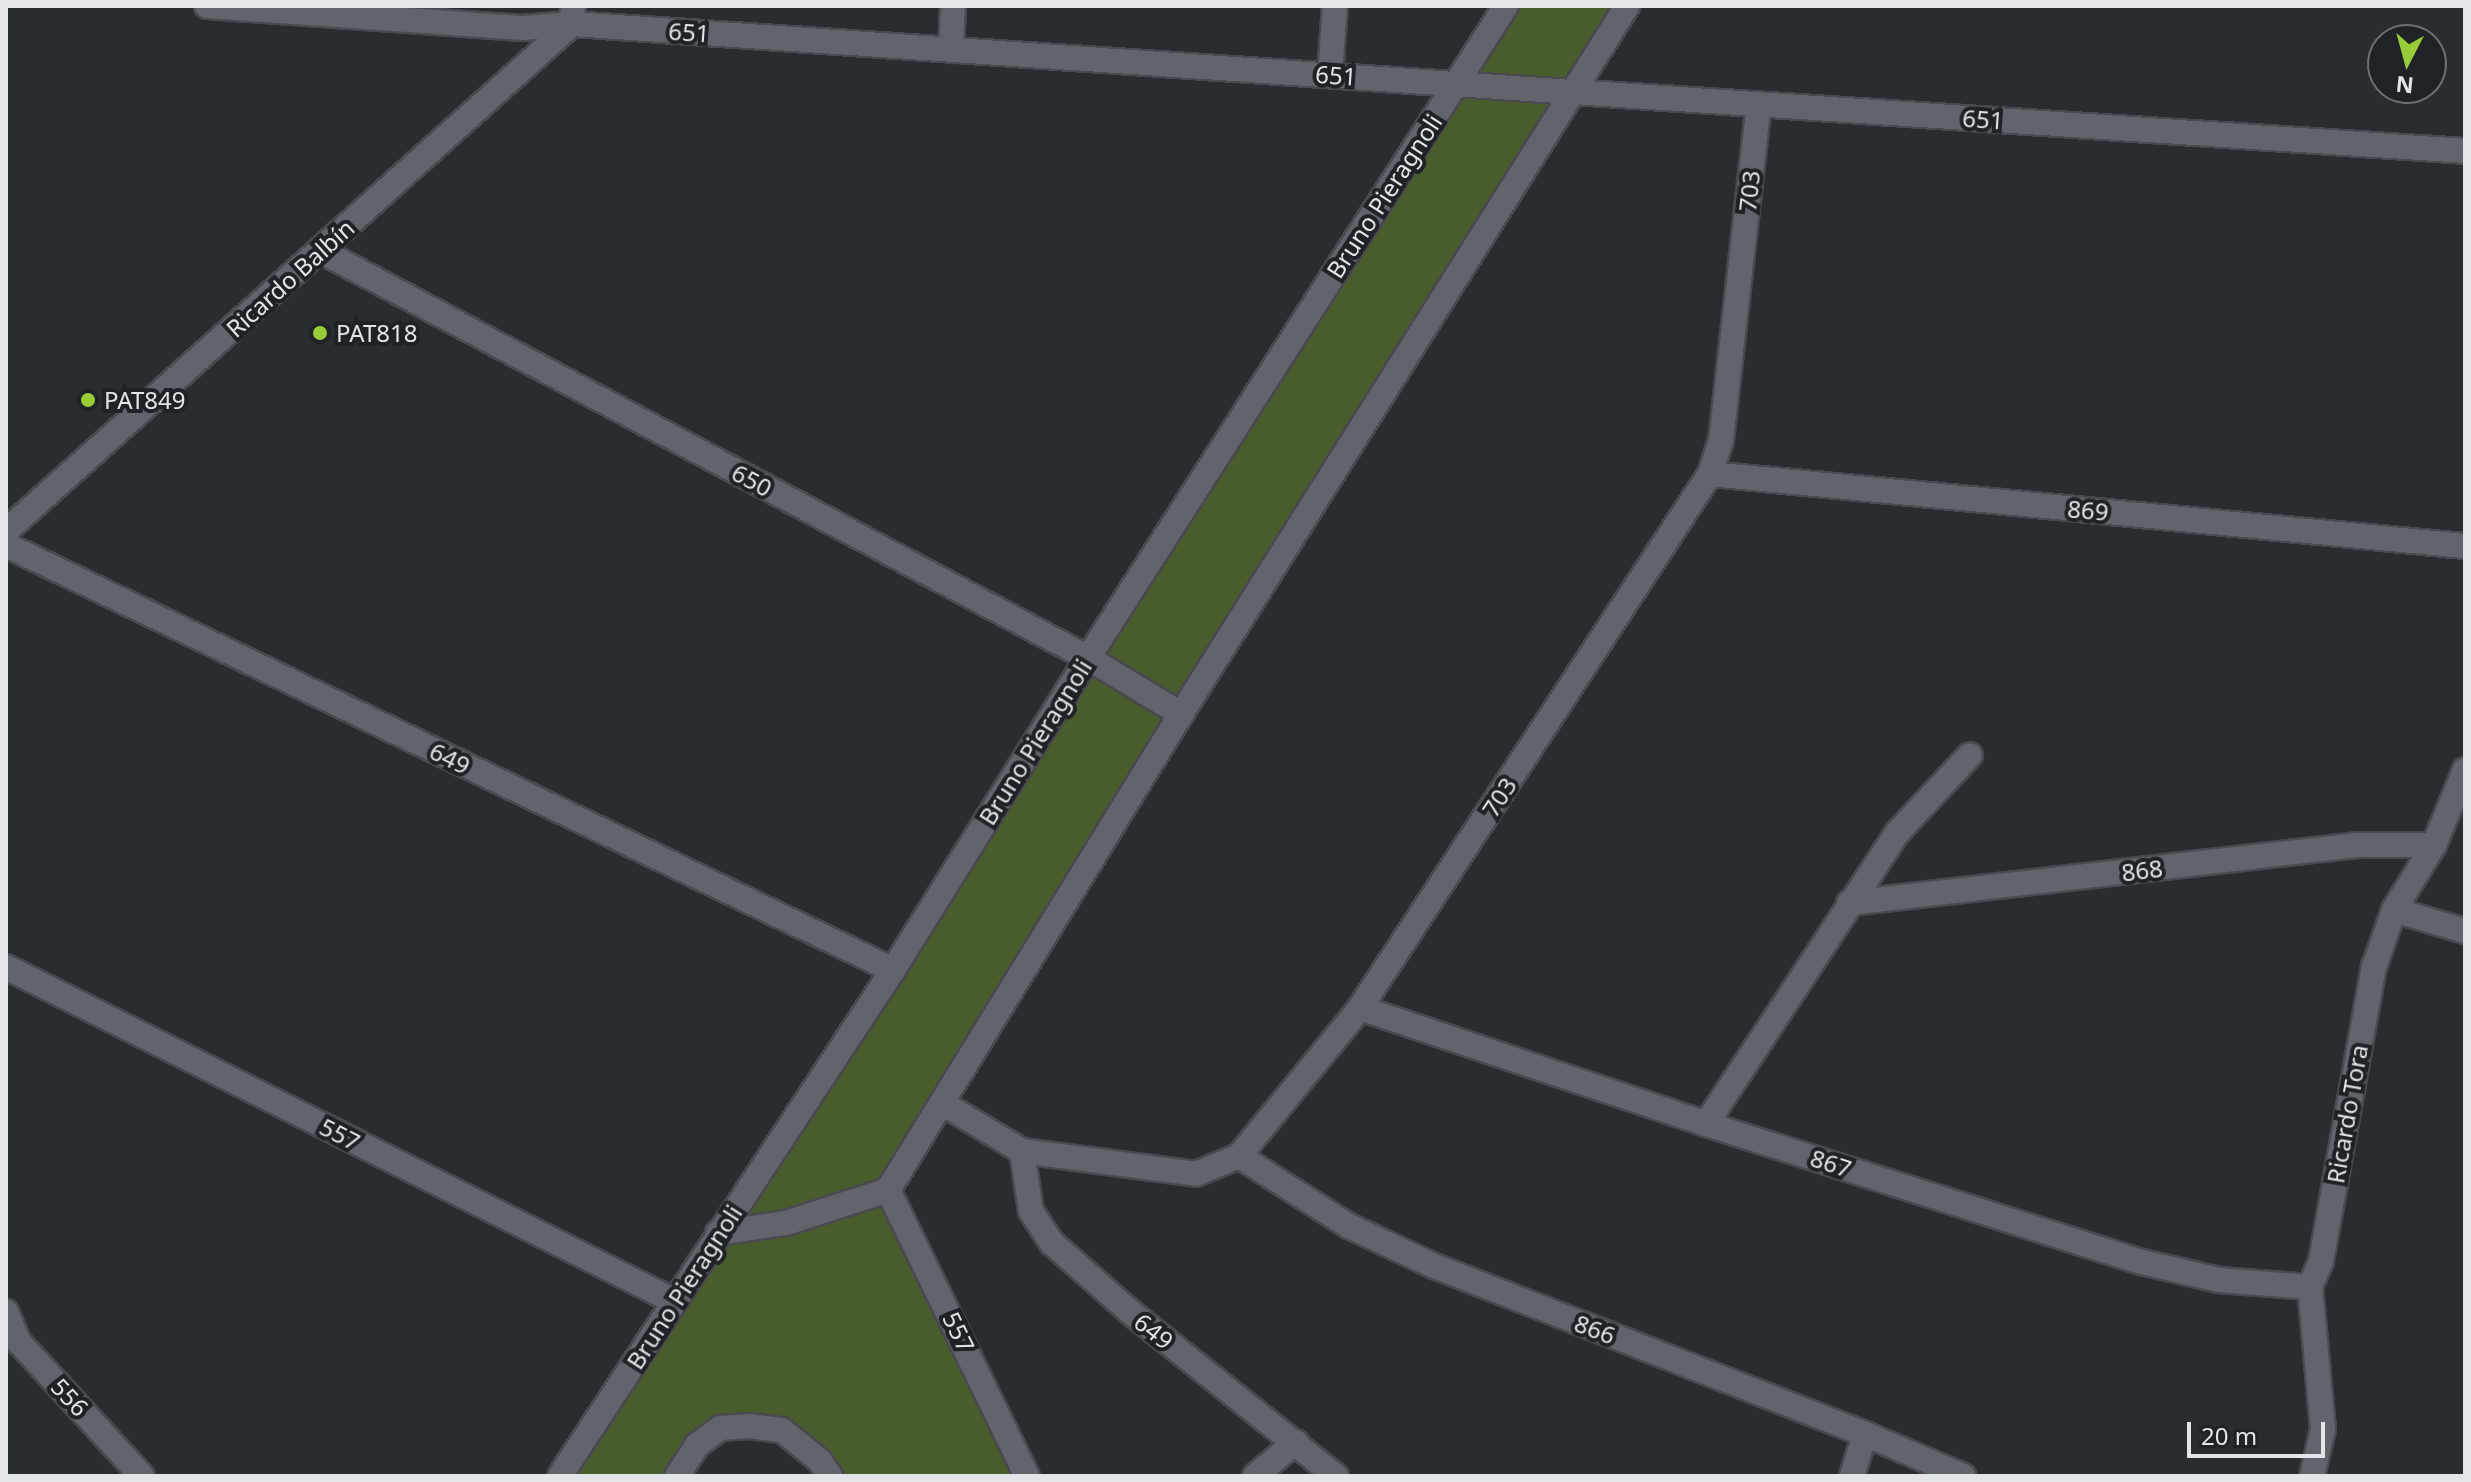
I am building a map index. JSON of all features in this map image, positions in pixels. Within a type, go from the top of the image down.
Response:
[{"type":"street","name":"651","points":[[207,6],[523,17],[573,15],[951,50],[2465,151]]},
{"type":"street","points":[[951,50],[953,6]]},
{"type":"street","points":[[1330,75],[1335,6]]},
{"type":"street","name":"Bruno Pieragnoli","points":[[560,1476],[893,970],[1088,658],[1506,6]]},
{"type":"street","points":[[718,1233],[786,1223],[888,1190],[1181,714],[1627,6]]},
{"type":"street","name":"Ricardo Balbín","points":[[6,531],[321,251],[573,15]]},
{"type":"street","name":"703","points":[[942,1103],[1022,1151],[1196,1174],[1239,1156],[1360,1008],[1710,474],[1721,441],[1759,104]]},
{"type":"street","name":"650","points":[[321,251],[1088,658],[1181,714]]},
{"type":"street","name":"869","points":[[1710,474],[2465,546]]},
{"type":"street","name":"649","points":[[6,545],[893,970]]},
{"type":"street","points":[[1706,1124],[1898,832],[1970,755]]},
{"type":"street","name":"Ricardo Tora","points":[[2312,1476],[2323,1429],[2310,1287],[2321,1261],[2374,967],[2394,910],[2434,845],[2465,770]]},
{"type":"street","name":"868","points":[[1849,903],[2358,845],[2434,845]]},
{"type":"street","points":[[2394,910],[2465,931]]},
{"type":"street","name":"557","points":[[6,967],[674,1301]]},
{"type":"street","name":"867","points":[[1360,1008],[1706,1124],[2142,1262],[2219,1280],[2310,1287]]},
{"type":"street","name":"649","points":[[1022,1151],[1031,1211],[1052,1243],[1129,1311],[1336,1476]]},
{"type":"street","name":"866","points":[[1239,1156],[1349,1226],[1434,1266],[1865,1434],[1963,1476]]},
{"type":"street","name":"557","points":[[888,1190],[1027,1476]]},
{"type":"street","name":"556","points":[[6,1312],[19,1342],[142,1476]]},
{"type":"street","points":[[677,1476],[697,1445],[720,1428],[749,1426],[782,1430],[819,1460],[830,1476]]},
{"type":"street","points":[[1852,1476],[1865,1434]]},
{"type":"street","points":[[1255,1476],[1296,1442]]},
{"type":"green space","points":[[1506,6],[1627,6],[888,1190],[1027,1476],[830,1476],[782,1430],[720,1428],[677,1476],[560,1476]]},
{"type":"place","name":"PAT818","points":[[320,333]]},
{"type":"place","name":"PAT849","points":[[88,400]]}]
